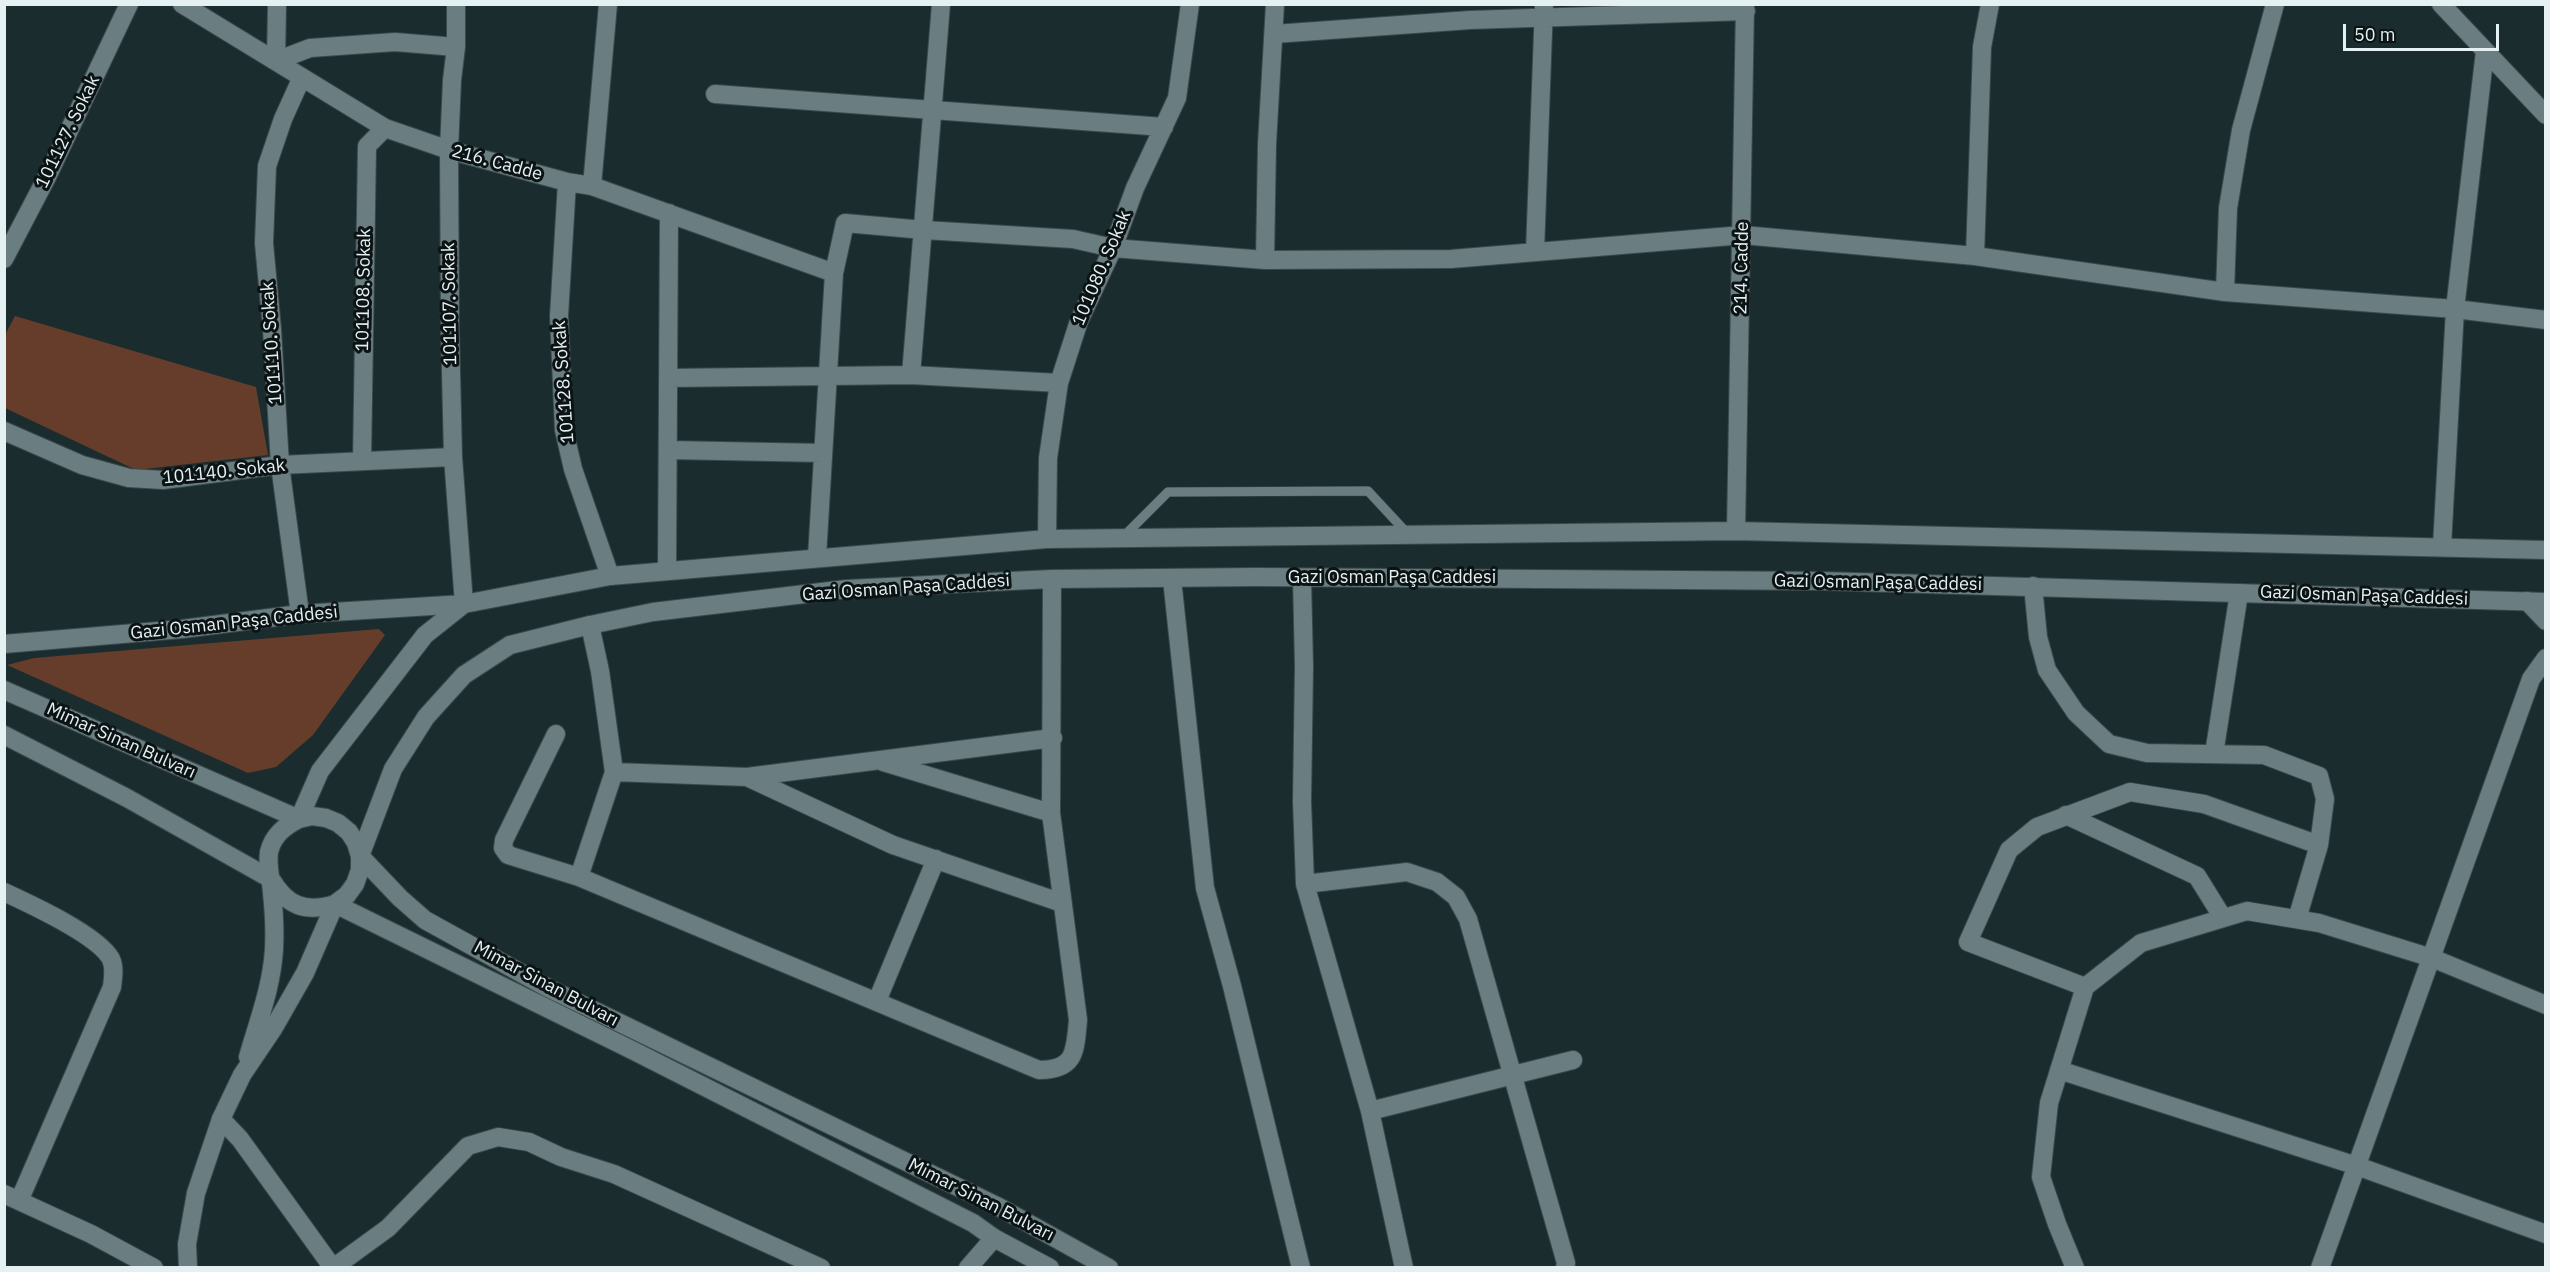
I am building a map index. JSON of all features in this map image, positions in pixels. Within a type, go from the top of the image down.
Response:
[{"type":"street","name":"101127. Sokak","points":[[4,259],[48,175],[129,4]]},
{"type":"street","name":"216. Cadde","points":[[182,4],[385,128],[449,150],[567,182],[592,186],[834,273]]},
{"type":"street","points":[[278,4],[276,61],[310,48],[395,42],[456,47]]},
{"type":"street","name":"101107. Sokak","points":[[456,4],[456,47],[449,150],[453,457],[464,604]]},
{"type":"street","points":[[592,186],[608,4]]},
{"type":"street","points":[[911,375],[941,4]]},
{"type":"street","name":"101080. Sokak","points":[[1047,539],[1048,458],[1059,383],[1079,321],[1113,248],[1135,188],[1177,98],[1190,4]]},
{"type":"street","points":[[1265,260],[1267,144],[1275,4]]},
{"type":"street","points":[[1975,256],[1982,47],[1990,4]]},
{"type":"street","points":[[2225,292],[2228,208],[2241,130],[2275,4]]},
{"type":"street","points":[[2441,4],[2546,115]]},
{"type":"street","points":[[1274,34],[1470,20],[1545,11],[1746,8]]},
{"type":"street","name":"214. Cadde","points":[[1736,531],[1746,8]]},
{"type":"street","points":[[1535,252],[1537,147],[1545,11]]},
{"type":"street","points":[[2442,546],[2456,309],[2485,51]]},
{"type":"street","name":"101110. Sokak","points":[[300,614],[280,465],[264,243],[267,166],[283,119],[302,77]]},
{"type":"street","points":[[715,94],[1164,127]]},
{"type":"street","name":"101108. Sokak","points":[[362,460],[367,146],[385,128]]},
{"type":"street","name":"101128. Sokak","points":[[567,182],[559,316],[564,430],[573,469],[610,576]]},
{"type":"street","points":[[667,570],[669,213]]},
{"type":"street","points":[[817,557],[834,273],[845,223],[1073,239],[1113,248],[1265,260],[1451,260],[1743,235],[1975,256],[2225,292],[2456,309],[2546,320]]},
{"type":"street","points":[[668,378],[911,375],[1059,383]]},
{"type":"street","name":"101140. Sokak","points":[[4,431],[82,465],[129,478],[164,480],[280,465],[453,457]]},
{"type":"street","points":[[669,450],[822,453]]},
{"type":"street","name":"Gazi Osman Paşa Caddesi","points":[[4,644],[182,629],[300,614],[464,604],[610,576],[667,570],[1047,539],[1736,531],[2546,550]]},
{"type":"street","points":[[1302,578],[1304,667],[1302,801],[1305,884],[1370,1111],[1404,1268]]},
{"type":"street","points":[[556,734],[504,840],[503,848],[508,855],[579,877],[1040,1070],[1057,1070],[1068,1063],[1075,1048],[1078,1020],[1051,813],[1052,579]]},
{"type":"street","name":"Gazi Osman Paşa Caddesi","points":[[360,856],[393,769],[426,717],[464,675],[510,645],[653,612],[847,589],[1052,579],[1822,581],[2546,602]]},
{"type":"street","points":[[1172,579],[1205,888],[1232,986],[1301,1268]]},
{"type":"street","points":[[2033,586],[2038,637],[2047,670],[2076,713],[2109,744],[2147,753],[2264,755],[2319,776],[2325,799],[2319,845],[2297,919]]},
{"type":"street","points":[[2214,754],[2239,593]]},
{"type":"street","points":[[2527,601],[2546,621]]},
{"type":"street","name":"Gazi Osman Paşa Caddesi","points":[[299,819],[320,771],[425,635],[464,604]]},
{"type":"street","points":[[579,877],[614,772],[600,671],[590,625]]},
{"type":"street","points":[[2320,1268],[2531,679],[2546,658]]},
{"type":"street","name":"Mimar Sinan Bulvarı","points":[[4,690],[299,819],[312,816],[338,823],[349,832],[360,856],[400,898],[425,920],[550,989],[999,1207],[1109,1268]]},
{"type":"street","points":[[4,735],[127,798],[271,879],[279,892],[290,902],[305,908],[320,908],[335,903],[347,895],[355,884],[360,870],[360,856]]},
{"type":"street","points":[[614,772],[747,777],[1053,738]]},
{"type":"street","points":[[876,760],[1051,813]]},
{"type":"street","points":[[747,777],[893,845],[1062,903]]},
{"type":"street","points":[[2085,987],[1968,942],[2009,850],[2037,827],[2130,792],[2204,804],[2319,845]]},
{"type":"street","points":[[2066,815],[2197,876],[2223,918]]},
{"type":"street","points":[[243,1075],[269,984],[274,950],[274,913],[268,864],[273,843],[286,826],[299,819]]},
{"type":"street","points":[[877,1002],[936,859]]},
{"type":"street","points":[[1305,884],[1407,872],[1437,882],[1456,897],[1467,919],[1566,1263],[1565,1268]]},
{"type":"street","points":[[4,892],[75,928],[109,956],[114,967],[112,987],[12,1197],[154,1268]]},
{"type":"street","points":[[189,1268],[187,1244],[196,1193],[221,1119],[243,1075],[305,973],[335,903]]},
{"type":"street","name":"Mimar Sinan Bulvarı","points":[[335,903],[643,1055],[973,1223],[994,1238],[1050,1268]]},
{"type":"street","points":[[2075,1268],[2041,1177],[2049,1103],[2085,987],[2141,943],[2247,911],[2319,923],[2432,958],[2544,1000]]},
{"type":"street","points":[[1370,1111],[1573,1060]]},
{"type":"street","points":[[2059,1070],[2357,1166],[2546,1234]]},
{"type":"street","points":[[221,1119],[240,1139],[333,1268],[388,1228],[468,1146],[498,1137],[529,1142],[561,1157],[614,1174],[821,1268]]},
{"type":"street","points":[[968,1268],[994,1238]]},
{"type":"lane","points":[[1121,538],[1168,492],[1368,491],[1409,535]]},
{"type":"shaded area","points":[[15,316],[256,387],[268,455],[136,470],[5,408],[5,335]]},
{"type":"shaded area","points":[[379,629],[385,635],[313,735],[276,767],[248,773],[7,665],[34,658]]}]
